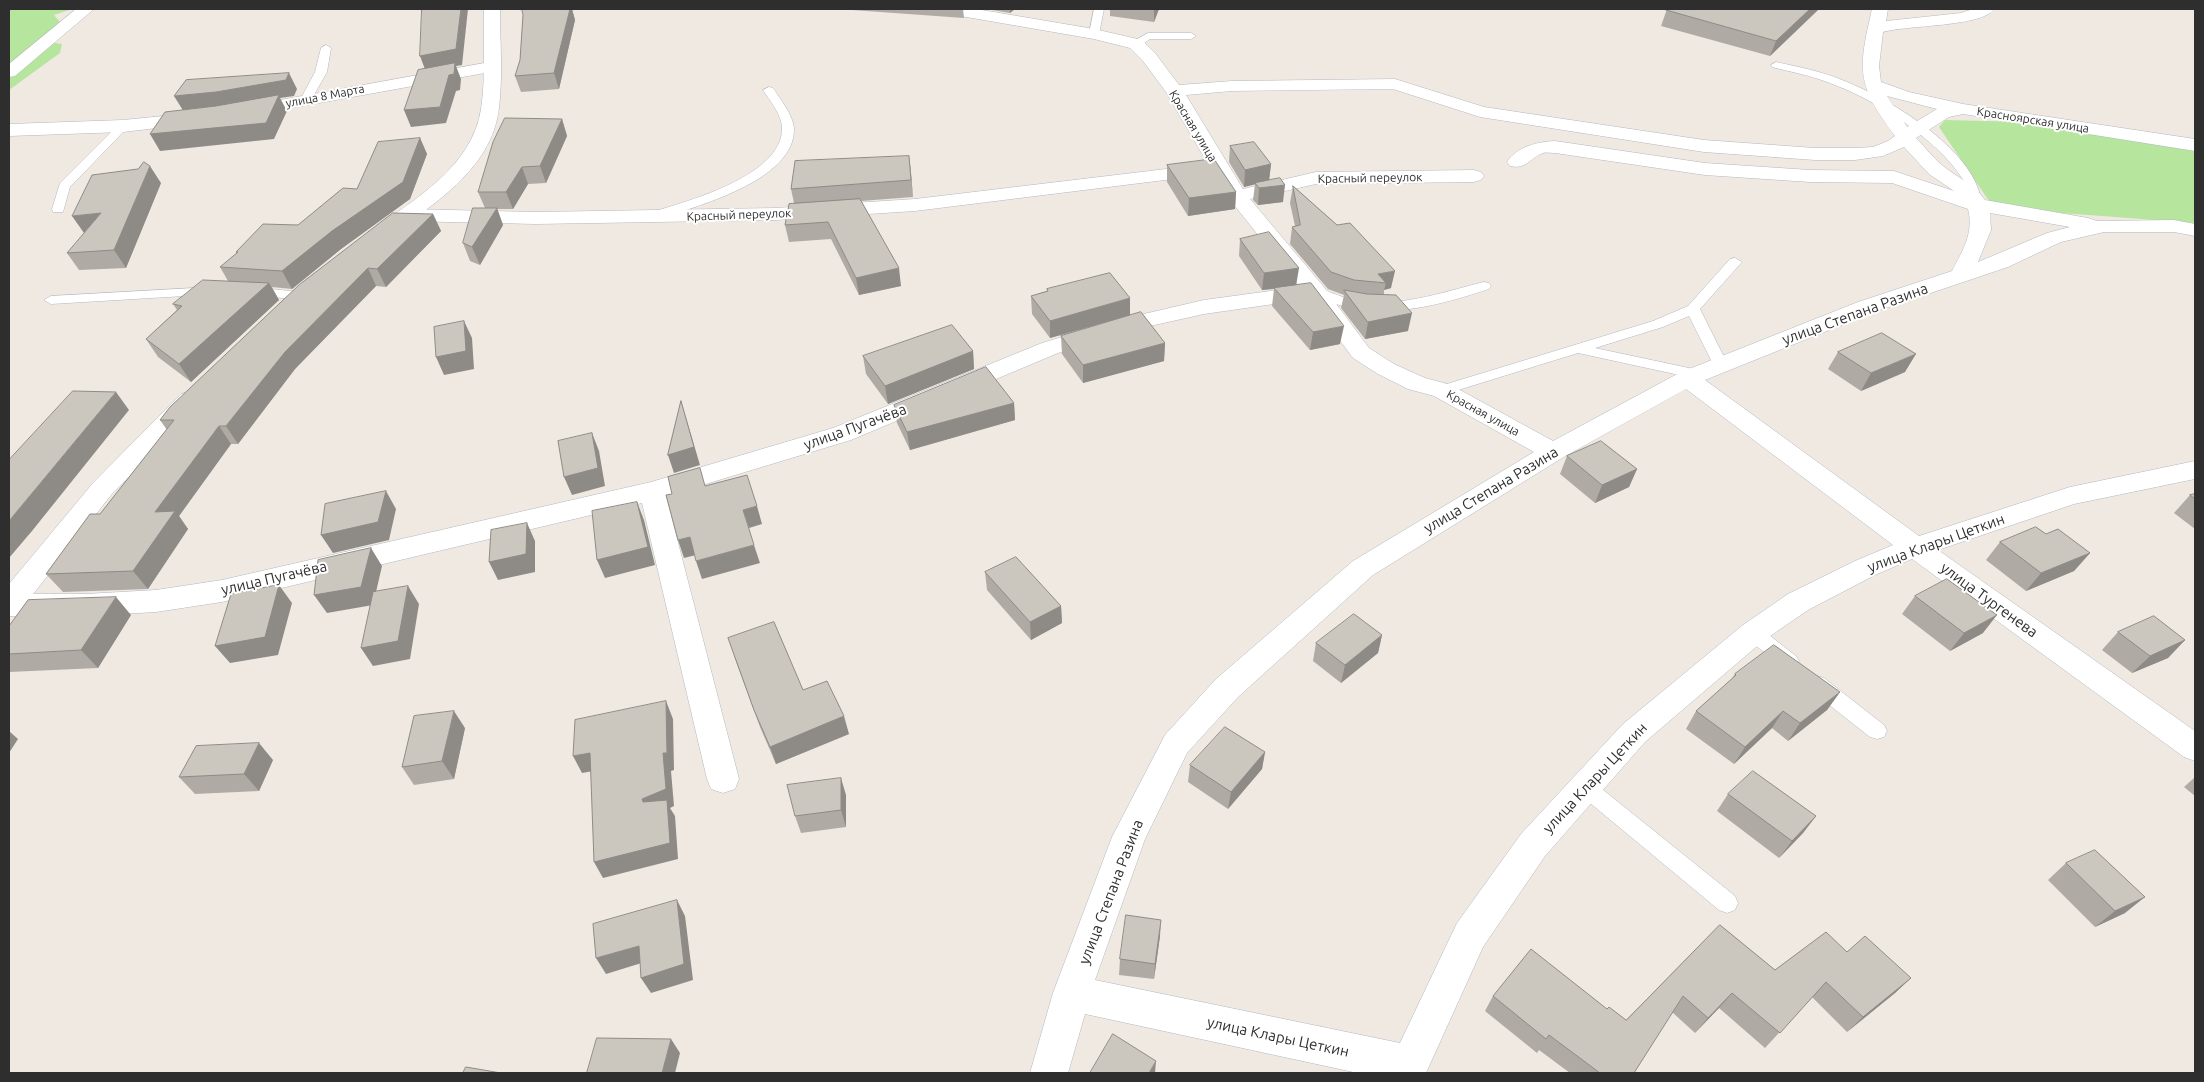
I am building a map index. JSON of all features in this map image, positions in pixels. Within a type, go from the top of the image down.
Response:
[{"type":"street","points":[[9,72],[86,9]]},
{"type":"street","points":[[358,249],[446,185],[465,163],[479,142],[490,111],[492,9]]},
{"type":"street","points":[[949,9],[1094,34],[1145,36]]},
{"type":"street","points":[[1880,9],[1870,67],[1873,85],[1884,105],[1912,133],[1935,169],[1967,192],[1976,203],[1981,228],[1961,275]]},
{"type":"street","points":[[1877,29],[1901,21],[1948,19],[1978,13],[1986,9]]},
{"type":"street","name":"Красная улица","points":[[1145,36],[1149,57],[1174,91],[1218,168],[1237,196],[1315,291],[1361,353],[1386,370],[1417,384],[1442,390],[1553,452]]},
{"type":"street","name":"улица 8 Марта","points":[[234,114],[388,84],[490,68]]},
{"type":"street","points":[[1174,91],[1232,86],[1395,84],[1480,112],[1518,120],[1556,123],[1704,146],[1754,151],[1855,154],[1876,152],[1895,145],[1950,110],[1963,109]]},
{"type":"street","name":"Красноярская улица","points":[[1873,85],[1904,96],[1963,109],[2195,145]]},
{"type":"street","points":[[9,130],[123,126],[208,117]]},
{"type":"street","points":[[1517,162],[1538,148],[1554,146],[1705,169],[1810,176],[1894,177],[1976,203],[2104,226]]},
{"type":"street","name":"Красный переулок","points":[[407,215],[536,218],[775,214],[915,205],[1218,168]]},
{"type":"street","name":"Красный переулок","points":[[1237,196],[1316,178],[1474,176]]},
{"type":"street","name":"улица Степана Разина","points":[[1049,1073],[1072,993],[1129,838],[1176,744],[1227,688],[1364,568],[1553,452],[1702,372],[1866,307],[2000,262],[2054,237],[2104,226],[2174,226],[2195,230]]},
{"type":"street","points":[[279,316],[307,290]]},
{"type":"street","name":"улица Пугачёва","points":[[9,604],[85,605],[156,601],[222,591],[652,491],[842,434],[1050,348],[1126,325],[1204,307],[1315,291]]},
{"type":"street","name":"улица Тургенева","points":[[1702,372],[1915,547],[2195,748]]},
{"type":"street","points":[[9,604],[102,489],[202,388]]},
{"type":"street","name":"улица Клары Цеткин","points":[[1072,993],[1417,1069],[1470,935],[1533,845],[1634,733],[1753,633],[1798,602],[1865,568],[1915,547],[2070,496],[2195,470]]},
{"type":"street","points":[[652,491],[723,778]]},
{"type":"lane","points":[[1094,34],[1100,9]]},
{"type":"lane","points":[[1145,36],[1191,36]]},
{"type":"lane","points":[[306,100],[321,72],[326,48]]},
{"type":"lane","points":[[1776,65],[1837,81],[1863,92],[1884,105]]},
{"type":"lane","points":[[649,217],[723,192],[752,178],[769,165],[785,144],[788,130],[769,90]]},
{"type":"lane","points":[[58,209],[64,186],[123,126]]},
{"type":"lane","points":[[1442,390],[1658,324],[1693,308],[1735,262]]},
{"type":"lane","points":[[1315,291],[1348,303],[1412,306],[1447,298],[1484,286]]},
{"type":"lane","points":[[51,300],[230,291],[274,292],[307,290]]},
{"type":"lane","points":[[1578,349],[1702,372],[1693,308]]},
{"type":"lane","points":[[1753,633],[1878,731]]},
{"type":"lane","points":[[1585,787],[1727,903]]},
{"type":"green space","points":[[9,9],[72,9],[54,15],[60,22],[48,42],[62,44],[60,53],[9,90]]},
{"type":"green space","points":[[1945,120],[2026,122],[2195,148],[2195,223],[2062,213],[1989,201],[1939,127]]},
{"type":"building","points":[[422,9],[461,9],[456,49],[420,56]]},
{"type":"building","points":[[522,9],[570,9],[554,73],[515,76],[520,60]]},
{"type":"building","points":[[1667,9],[1810,9],[1776,41]]},
{"type":"building","points":[[455,63],[454,74],[449,75],[440,107],[404,110],[418,70]]},
{"type":"building","points":[[289,73],[286,80],[216,92],[174,96],[186,80]]},
{"type":"building","points":[[279,95],[266,123],[150,134],[165,112],[216,106]]},
{"type":"building","points":[[505,118],[562,119],[540,166],[522,167],[506,192],[478,192],[493,142]]},
{"type":"building","points":[[420,138],[403,182],[332,231],[282,271],[220,267],[238,252],[236,252],[263,224],[298,225],[343,188],[357,189],[378,142]]},
{"type":"building","points":[[1254,142],[1271,164],[1245,170],[1230,146]]},
{"type":"building","points":[[909,156],[911,180],[791,189],[795,161]]},
{"type":"building","points":[[1214,159],[1236,192],[1189,198],[1167,165]]},
{"type":"building","points":[[144,162],[150,166],[114,250],[67,253],[101,213],[72,216],[92,175],[138,169]]},
{"type":"building","points":[[1280,178],[1285,185],[1259,188],[1255,183]]},
{"type":"building","points":[[1293,186],[1337,225],[1350,223],[1395,271],[1378,274],[1386,283],[1354,280],[1331,272],[1292,227],[1300,225]]},
{"type":"building","points":[[860,199],[899,268],[856,278],[828,222],[785,225],[789,204]]},
{"type":"building","points":[[473,208],[497,208],[472,247],[463,243]]},
{"type":"building","points":[[393,213],[433,214],[377,269],[368,268],[285,352],[226,426],[219,426],[155,512],[175,511],[133,571],[46,574],[90,514],[100,514],[174,420],[160,420],[170,407],[299,285]]},
{"type":"building","points":[[1269,232],[1299,268],[1264,273],[1240,239]]},
{"type":"building","points":[[1110,273],[1130,298],[1050,321],[1031,296],[1048,291],[1047,289]]},
{"type":"building","points":[[203,280],[269,283],[179,364],[146,339],[182,306],[173,304]]},
{"type":"building","points":[[1311,283],[1344,326],[1313,332],[1274,288]]},
{"type":"building","points":[[1344,290],[1367,294],[1396,295],[1412,313],[1368,322]]},
{"type":"building","points":[[1141,312],[1165,343],[1083,365],[1061,336]]},
{"type":"building","points":[[464,321],[466,351],[436,357],[434,327]]},
{"type":"building","points":[[952,325],[973,351],[885,386],[863,356]]},
{"type":"building","points":[[1882,333],[1916,354],[1871,373],[1838,352]]},
{"type":"building","points":[[986,367],[1014,403],[907,432],[894,405]]},
{"type":"building","points":[[73,391],[116,392],[9,521],[9,460]]},
{"type":"building","points":[[681,401],[694,447],[668,455]]},
{"type":"building","points":[[592,433],[598,468],[564,477],[558,441]]},
{"type":"building","points":[[1601,441],[1637,469],[1602,485],[1567,456]]},
{"type":"building","points":[[700,468],[705,486],[747,475],[757,506],[743,510],[754,545],[696,561],[690,537],[678,540],[666,495],[672,494],[668,477]]},
{"type":"building","points":[[386,491],[378,522],[321,535],[325,504]]},
{"type":"building","points":[[637,502],[648,547],[597,560],[592,511]]},
{"type":"building","points":[[527,523],[526,554],[489,562],[491,530]]},
{"type":"building","points":[[2036,527],[2046,534],[2058,529],[2090,553],[2041,573],[2000,542]]},
{"type":"building","points":[[371,548],[361,587],[314,595],[318,560]]},
{"type":"building","points":[[1016,557],[1061,606],[1030,622],[985,572]]},
{"type":"building","points":[[1947,579],[1997,615],[1964,633],[1915,596]]},
{"type":"building","points":[[279,585],[265,637],[215,646],[231,594]]},
{"type":"building","points":[[408,586],[398,641],[361,648],[373,592]]},
{"type":"building","points":[[116,597],[81,650],[9,654],[9,626],[28,600]]},
{"type":"building","points":[[1354,614],[1382,635],[1345,665],[1316,643]]},
{"type":"building","points":[[2154,616],[2185,640],[2150,656],[2118,632]]},
{"type":"building","points":[[774,622],[803,690],[827,681],[844,716],[770,747],[754,710],[728,638]]},
{"type":"building","points":[[1774,645],[1840,692],[1800,723],[1783,711],[1745,747],[1696,711],[1735,674]]},
{"type":"building","points":[[666,701],[667,753],[663,753],[666,789],[642,799],[643,802],[667,800],[670,843],[594,862],[590,753],[573,756],[575,720]]},
{"type":"building","points":[[454,711],[442,761],[402,767],[414,716]]},
{"type":"building","points":[[1225,727],[1265,752],[1231,792],[1190,765]]},
{"type":"building","points":[[259,743],[244,774],[179,777],[196,746]]},
{"type":"building","points":[[1753,771],[1816,816],[1792,841],[1728,794]]},
{"type":"building","points":[[841,778],[841,810],[795,816],[787,785]]},
{"type":"building","points":[[2095,850],[2145,897],[2115,911],[2066,863]]},
{"type":"building","points":[[677,900],[684,964],[641,978],[639,946],[596,958],[593,924]]},
{"type":"building","points":[[1126,915],[1161,920],[1155,964],[1120,959]]},
{"type":"building","points":[[1720,925],[1775,970],[1826,932],[1847,952],[1865,936],[1911,978],[1863,1017],[1826,982],[1780,1033],[1732,993],[1708,1018],[1683,996],[1634,1073],[1600,1073],[1549,1035],[1546,1039],[1493,996],[1531,949],[1607,1009],[1609,1007],[1626,1020]]},
{"type":"building","points":[[1113,1034],[1156,1061],[1149,1073],[1090,1073]]},
{"type":"building","points":[[597,1038],[671,1039],[662,1073],[587,1073]]},
{"type":"building","points":[[466,1067],[501,1073],[463,1073]]}]
